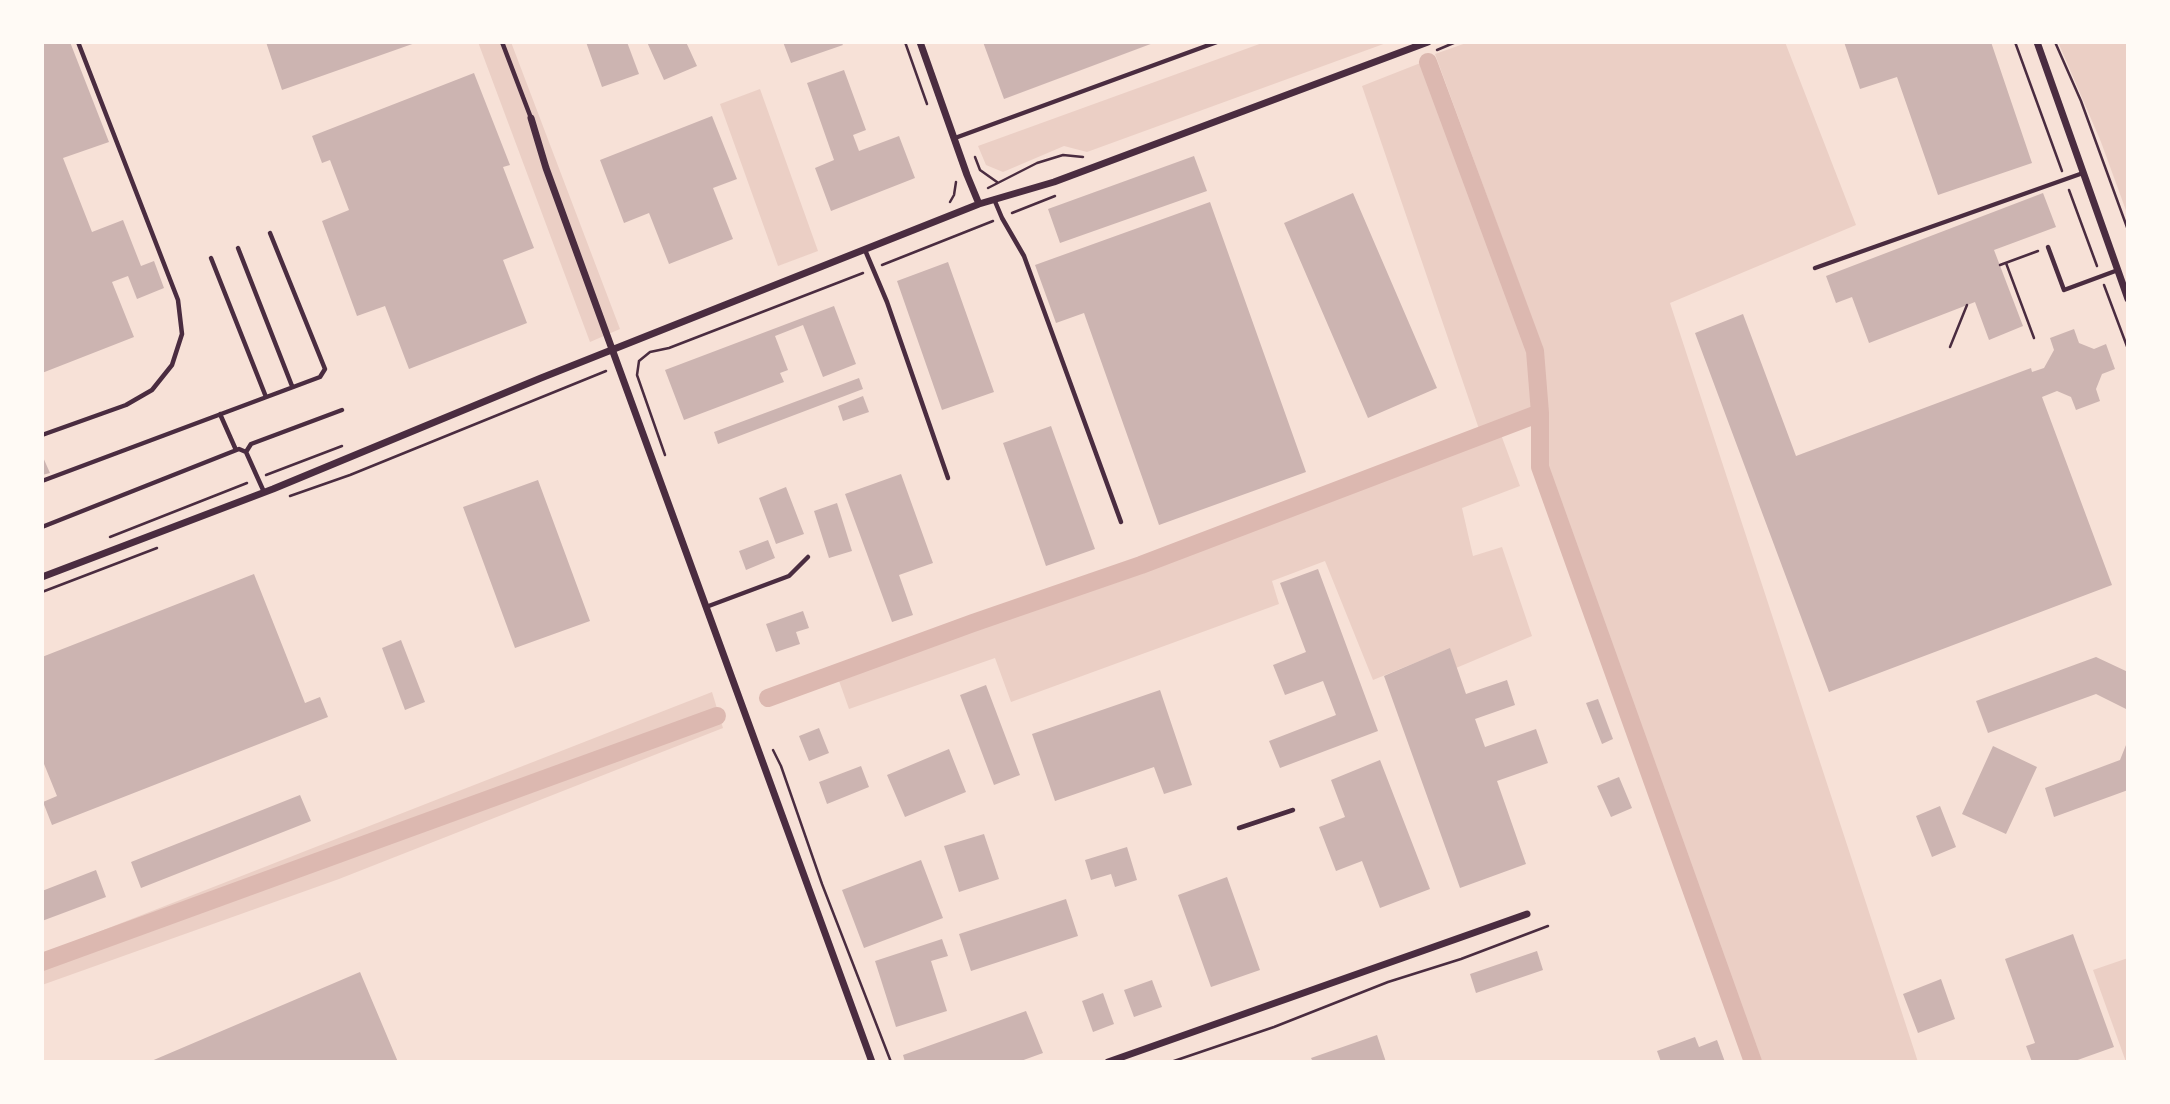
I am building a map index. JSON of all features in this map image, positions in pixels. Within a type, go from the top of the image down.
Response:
[{"type":"street","points":[[920,42],[979,204]]},
{"type":"street","points":[[42,577],[264,492],[994,198],[1054,183],[1428,42]]},
{"type":"street","points":[[2037,42],[2128,299]]},
{"type":"street","points":[[531,118],[546,168],[872,1062]]},
{"type":"street","points":[[1108,1062],[1527,914]]},
{"type":"lane","points":[[42,435],[126,405],[152,390],[172,365],[182,334],[178,300],[78,42]]},
{"type":"lane","points":[[502,42],[531,118]]},
{"type":"lane","points":[[954,139],[1217,42]]},
{"type":"lane","points":[[1815,268],[2084,173]]},
{"type":"lane","points":[[994,198],[1024,256],[1121,522]]},
{"type":"lane","points":[[42,481],[320,377],[325,369],[270,233]]},
{"type":"lane","points":[[2048,247],[2064,290],[2118,270]]},
{"type":"lane","points":[[238,248],[292,386]]},
{"type":"lane","points":[[864,249],[887,302],[948,478]]},
{"type":"lane","points":[[211,258],[267,397]]},
{"type":"lane","points":[[246,452],[251,444],[342,410]]},
{"type":"lane","points":[[220,414],[236,450]]},
{"type":"lane","points":[[42,527],[239,449],[246,452],[264,492]]},
{"type":"lane","points":[[706,607],[789,576],[808,557]]},
{"type":"lane","points":[[1239,828],[1293,810]]},
{"type":"path","points":[[905,42],[928,105]]},
{"type":"path","points":[[1434,51],[1456,42]]},
{"type":"path","points":[[2015,42],[2128,349]]},
{"type":"path","points":[[2055,42],[2081,101],[2128,230]]},
{"type":"path","points":[[966,134],[980,170],[998,183],[1037,163],[1063,155],[1084,157]]},
{"type":"path","points":[[949,204],[954,195],[956,181]]},
{"type":"path","points":[[280,500],[350,475],[598,373],[639,361],[650,352],[721,329],[1059,194]]},
{"type":"path","points":[[2000,265],[2048,247]]},
{"type":"path","points":[[2006,263],[2035,338]]},
{"type":"path","points":[[1950,347],[1967,305]]},
{"type":"path","points":[[639,361],[637,375],[666,458]]},
{"type":"path","points":[[107,538],[352,442]]},
{"type":"path","points":[[42,592],[162,546]]},
{"type":"path","points":[[771,747],[781,766],[822,884],[891,1062]]},
{"type":"path","points":[[1171,1062],[1548,926]]},
{"type":"shaded area","points":[[478,42],[511,42],[620,329],[590,342]]},
{"type":"shaded area","points":[[1265,42],[1389,42],[1087,152],[1064,146],[1003,172],[986,165],[978,146]]},
{"type":"shaded area","points":[[1469,42],[1785,42],[1856,225],[1670,303],[1918,1062],[1761,1062],[1547,467],[1541,344],[1435,54]]},
{"type":"shaded area","points":[[2058,42],[2128,42],[2128,216],[2101,142]]},
{"type":"shaded area","points":[[1423,62],[1530,353],[1534,411],[1480,432],[1362,86]]},
{"type":"shaded area","points":[[760,89],[818,251],[778,266],[720,104]]},
{"type":"shaded area","points":[[1500,432],[1520,486],[1462,508],[1473,556],[1502,547],[1532,636],[1456,668],[1449,649],[1373,680],[1325,561],[1272,581],[1279,604],[1011,702],[995,658],[849,709],[838,678],[1143,570]]},
{"type":"shaded area","points":[[712,692],[723,728],[339,879],[42,985],[42,954]]},
{"type":"shaded area","points":[[2128,958],[2128,1062],[2126,1062],[2093,970]]},
{"type":"building","points":[[42,42],[70,42],[109,142],[63,158],[92,232],[123,220],[141,266],[154,261],[164,288],[137,299],[128,276],[112,282],[134,337],[42,373]]},
{"type":"building","points":[[266,42],[418,42],[282,90]]},
{"type":"building","points":[[586,42],[627,42],[639,74],[602,87]]},
{"type":"building","points":[[647,42],[686,42],[697,66],[664,80]]},
{"type":"building","points":[[783,42],[841,42],[843,45],[791,63]]},
{"type":"building","points":[[983,42],[1156,42],[1004,99]]},
{"type":"building","points":[[1844,42],[1991,42],[2032,163],[1938,195],[1897,77],[1860,89]]},
{"type":"building","points":[[844,70],[866,130],[853,135],[859,151],[899,136],[915,178],[831,211],[815,168],[834,160],[807,83]]},
{"type":"building","points":[[474,73],[510,165],[503,167],[534,248],[503,260],[527,323],[409,369],[385,306],[357,316],[322,221],[349,210],[330,160],[322,163],[312,136]]},
{"type":"building","points":[[712,116],[737,179],[713,188],[733,239],[669,264],[649,213],[624,223],[600,160]]},
{"type":"building","points":[[1194,156],[1207,191],[1060,243],[1048,209]]},
{"type":"building","points":[[1353,193],[1437,388],[1368,418],[1284,223]]},
{"type":"building","points":[[2043,193],[2056,227],[1994,250],[2023,326],[1989,340],[1975,302],[1869,343],[1852,297],[1836,303],[1826,276]]},
{"type":"building","points":[[1210,202],[1306,472],[1159,525],[1084,313],[1056,323],[1035,265]]},
{"type":"building","points":[[948,262],[994,392],[942,410],[897,281]]},
{"type":"building","points":[[834,306],[856,364],[823,377],[803,325],[775,336],[788,370],[780,373],[784,382],[684,420],[665,370]]},
{"type":"building","points":[[1743,314],[1796,456],[2031,368],[2032,372],[2044,368],[2054,350],[2050,338],[2074,329],[2079,343],[2094,349],[2106,344],[2115,369],[2102,374],[2096,389],[2100,401],[2076,410],[2071,397],[2057,391],[2042,397],[2112,585],[1829,692],[1695,333]]},
{"type":"building","points":[[859,378],[863,389],[718,444],[714,432]]},
{"type":"building","points":[[863,396],[869,412],[843,421],[838,406]]},
{"type":"building","points":[[1051,426],[1095,549],[1046,566],[1003,443]]},
{"type":"building","points":[[42,455],[50,473],[42,475]]},
{"type":"building","points":[[901,474],[933,563],[899,575],[913,615],[892,622],[845,494]]},
{"type":"building","points":[[538,480],[590,621],[515,648],[463,507]]},
{"type":"building","points":[[786,487],[804,534],[776,544],[759,498]]},
{"type":"building","points":[[837,503],[852,551],[829,558],[814,511]]},
{"type":"building","points":[[768,540],[775,558],[746,570],[739,551]]},
{"type":"building","points":[[1318,569],[1378,731],[1280,768],[1269,741],[1336,715],[1323,681],[1285,695],[1273,665],[1306,652],[1280,583]]},
{"type":"building","points":[[254,574],[305,703],[320,697],[328,717],[52,825],[43,802],[57,796],[42,759],[42,657]]},
{"type":"building","points":[[803,611],[809,628],[796,632],[800,644],[776,652],[766,624]]},
{"type":"building","points":[[401,640],[425,702],[405,710],[382,648]]},
{"type":"building","points":[[1450,648],[1466,694],[1507,680],[1515,705],[1475,719],[1485,747],[1536,729],[1548,763],[1497,781],[1526,864],[1460,888],[1384,676]]},
{"type":"building","points":[[2096,657],[2128,672],[2128,710],[2096,694],[1988,733],[1976,701]]},
{"type":"building","points":[[986,685],[1020,775],[994,785],[960,695]]},
{"type":"building","points":[[1160,690],[1192,785],[1164,794],[1154,767],[1055,801],[1032,734]]},
{"type":"building","points":[[1598,699],[1613,739],[1602,744],[1586,703]]},
{"type":"building","points":[[819,728],[829,753],[809,761],[799,736]]},
{"type":"building","points":[[2128,740],[2128,790],[2054,817],[2045,788],[2120,760]]},
{"type":"building","points":[[1993,746],[2037,767],[2006,834],[1962,814]]},
{"type":"building","points":[[949,749],[966,792],[905,817],[887,775]]},
{"type":"building","points":[[1380,760],[1430,889],[1380,908],[1362,861],[1336,871],[1319,827],[1345,817],[1331,780]]},
{"type":"building","points":[[861,766],[869,787],[827,804],[819,782]]},
{"type":"building","points":[[1619,777],[1632,808],[1611,817],[1597,786]]},
{"type":"building","points":[[300,795],[311,821],[141,888],[131,862]]},
{"type":"building","points":[[1940,806],[1956,847],[1932,857],[1916,816]]},
{"type":"building","points":[[984,834],[999,879],[959,892],[944,846]]},
{"type":"building","points":[[1127,847],[1137,880],[1115,887],[1111,874],[1091,880],[1085,860]]},
{"type":"building","points":[[921,860],[943,918],[864,948],[842,890]]},
{"type":"building","points":[[96,870],[106,897],[42,921],[42,891]]},
{"type":"building","points":[[1227,877],[1260,970],[1211,987],[1178,895]]},
{"type":"building","points":[[1066,899],[1078,936],[971,971],[959,934]]},
{"type":"building","points":[[2073,934],[2114,1047],[2072,1062],[2032,1062],[2026,1046],[2035,1043],[2005,959]]},
{"type":"building","points":[[942,939],[948,956],[931,961],[947,1011],[896,1027],[875,961]]},
{"type":"building","points":[[1537,951],[1543,970],[1476,993],[1470,974]]},
{"type":"building","points":[[360,972],[398,1062],[149,1062]]},
{"type":"building","points":[[1941,979],[1955,1019],[1918,1033],[1903,994]]},
{"type":"building","points":[[1152,980],[1162,1007],[1134,1017],[1124,990]]},
{"type":"building","points":[[1103,993],[1114,1024],[1093,1032],[1082,1001]]},
{"type":"building","points":[[1026,1011],[1043,1053],[1018,1062],[905,1062],[903,1055]]},
{"type":"building","points":[[1377,1035],[1386,1062],[1313,1062],[1311,1058]]},
{"type":"building","points":[[1695,1037],[1699,1047],[1717,1040],[1725,1062],[1661,1062],[1657,1051]]},
{"type":"waterway","points":[[1428,62],[1535,351],[1540,413],[1540,467],[1753,1062]]},
{"type":"waterway","points":[[768,698],[1141,565],[1540,413]]},
{"type":"waterway","points":[[42,962],[717,716]]}]
